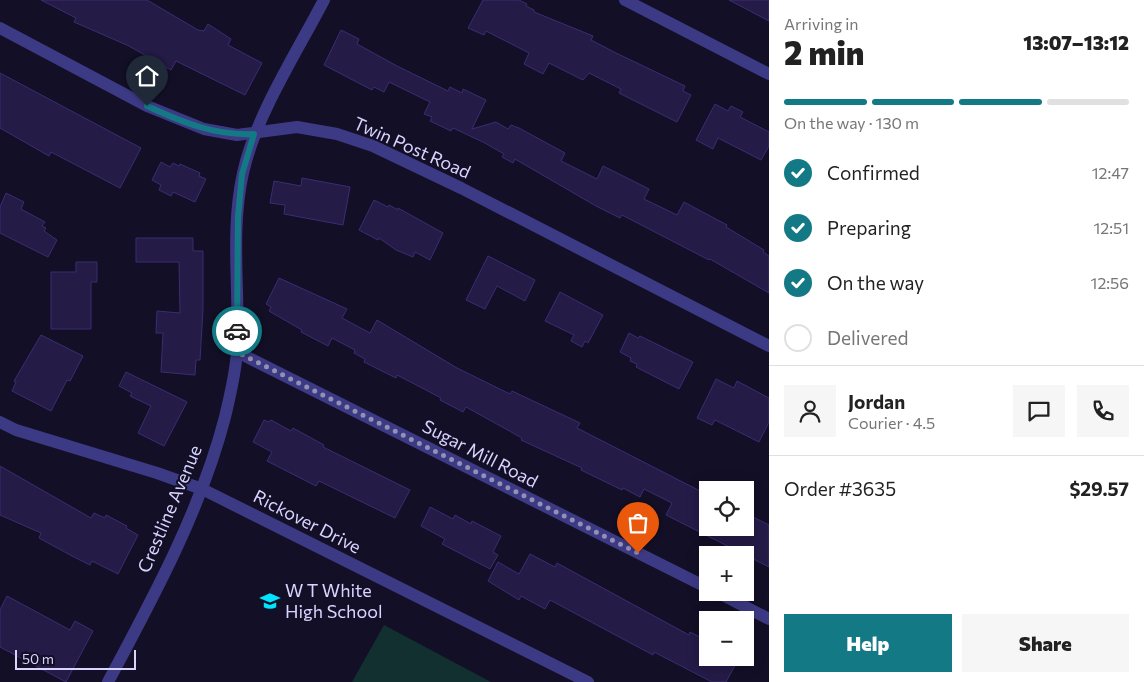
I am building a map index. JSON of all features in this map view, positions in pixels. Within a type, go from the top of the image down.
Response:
[{"type":"street","name":"Crestline Avenue","points":[[108,682],[163,574],[202,489],[225,417],[237,352],[236,241],[242,174],[254,134],[324,0]]},
{"type":"street","points":[[625,0],[769,74]]},
{"type":"street","name":"Twin Post Road","points":[[0,28],[181,122],[204,129],[237,135],[297,127],[337,134],[373,146],[461,188],[769,346]]},
{"type":"street","name":"Sugar Mill Road","points":[[237,352],[699,583]]},
{"type":"street","name":"Rickover Drive","points":[[0,422],[16,430],[157,473],[202,489],[588,682]]},
{"type":"street","points":[[734,601],[769,619]]},
{"type":"green space","points":[[384,625],[491,682],[352,682]]},
{"type":"building","points":[[41,0],[147,0],[198,30],[204,31],[208,24],[231,39],[228,45],[262,63],[245,95],[176,61],[171,70],[129,46],[74,22],[76,18]]},
{"type":"building","points":[[483,0],[519,0],[527,4],[526,6],[534,10],[534,12],[593,36],[591,40],[685,86],[683,91],[691,95],[677,122],[619,93],[621,89],[589,73],[583,80],[549,63],[543,74],[524,64],[529,53],[486,31],[484,35],[468,28]]},
{"type":"building","points":[[729,0],[769,0],[769,21]]},
{"type":"building","points":[[341,30],[359,39],[357,44],[448,91],[450,87],[462,93],[463,89],[486,100],[472,129],[496,122],[508,129],[511,125],[519,128],[565,153],[561,161],[597,179],[603,166],[649,189],[644,199],[677,215],[684,202],[727,225],[726,227],[764,250],[763,252],[769,256],[769,293],[710,259],[622,215],[620,218],[596,206],[515,159],[513,163],[502,157],[504,154],[485,143],[453,128],[451,131],[430,121],[432,117],[424,114],[430,102],[389,82],[384,92],[374,87],[372,90],[324,65]]},
{"type":"building","points":[[0,73],[141,148],[120,188],[51,152],[49,156],[0,128]]},
{"type":"building","points":[[715,104],[728,111],[731,106],[743,112],[740,117],[769,132],[769,146],[761,160],[718,138],[713,149],[696,140]]},
{"type":"building","points":[[161,162],[170,167],[173,163],[179,166],[180,164],[200,173],[199,176],[206,179],[195,202],[173,192],[171,196],[159,190],[161,185],[152,180]]},
{"type":"building","points":[[302,178],[350,187],[343,225],[284,214],[285,205],[270,203],[274,181],[301,186]]},
{"type":"building","points":[[6,193],[24,202],[21,209],[45,222],[42,226],[46,228],[44,231],[57,240],[48,257],[0,233],[0,207]]},
{"type":"building","points":[[374,200],[388,207],[389,205],[398,210],[398,208],[443,233],[430,260],[415,252],[413,257],[396,250],[379,238],[378,240],[359,230]]},
{"type":"building","points":[[136,238],[193,238],[193,251],[203,251],[203,309],[200,360],[196,360],[195,375],[161,372],[163,333],[156,333],[157,311],[180,313],[179,262],[136,262]]},
{"type":"building","points":[[488,256],[535,280],[525,301],[497,286],[485,309],[466,300]]},
{"type":"building","points":[[76,262],[97,262],[97,282],[91,282],[91,329],[51,329],[51,272],[76,272]]},
{"type":"building","points":[[279,278],[347,309],[342,318],[370,333],[377,320],[457,368],[510,394],[512,391],[580,423],[577,428],[699,490],[699,532],[666,515],[672,503],[644,489],[640,497],[623,488],[622,490],[581,470],[582,468],[521,440],[522,438],[466,407],[463,412],[397,375],[396,378],[364,362],[365,359],[354,353],[355,350],[332,338],[328,346],[301,332],[302,330],[269,311],[271,307],[266,304]]},
{"type":"building","points":[[560,292],[603,315],[588,343],[585,341],[582,347],[571,341],[574,335],[545,321]]},
{"type":"building","points":[[629,333],[638,338],[640,336],[693,362],[679,389],[636,367],[637,364],[630,361],[631,358],[620,352]]},
{"type":"building","points":[[41,335],[83,356],[70,381],[67,380],[51,411],[12,391],[16,382],[14,381]]},
{"type":"building","points":[[126,372],[187,402],[164,446],[138,433],[151,406],[130,396],[132,393],[119,386]]},
{"type":"building","points":[[716,379],[734,388],[737,381],[769,398],[769,422],[759,442],[715,420],[712,425],[697,418]]},
{"type":"building","points":[[264,420],[269,422],[271,420],[291,431],[293,428],[324,445],[323,447],[410,490],[395,518],[319,481],[316,486],[267,461],[272,452],[253,442]]},
{"type":"building","points":[[0,466],[91,518],[94,513],[105,518],[106,515],[127,526],[126,528],[138,535],[118,574],[92,561],[90,565],[72,556],[39,538],[41,533],[0,515]]},
{"type":"building","points":[[430,507],[453,519],[455,515],[471,524],[472,521],[501,536],[493,552],[498,555],[490,569],[442,544],[445,539],[421,526]]},
{"type":"building","points":[[754,518],[769,525],[769,567],[754,559],[754,546],[727,546],[708,536],[754,536]]},
{"type":"building","points":[[530,554],[555,567],[557,563],[689,635],[690,632],[699,636],[699,666],[735,666],[726,682],[712,682],[654,652],[653,655],[550,600],[545,609],[521,596],[519,600],[488,581],[498,562],[519,574]]},
{"type":"building","points":[[7,596],[70,630],[75,621],[93,631],[66,682],[0,647],[0,610]]},
{"type":"way so far","points":[[237,331],[237,352],[638,553]]},
{"type":"place","name":"W T White High School","points":[[270,601]]},
{"type":"route","points":[[147,106],[181,122],[204,129],[237,135],[254,134],[242,174],[238,217],[236,241],[237,331]]}]
